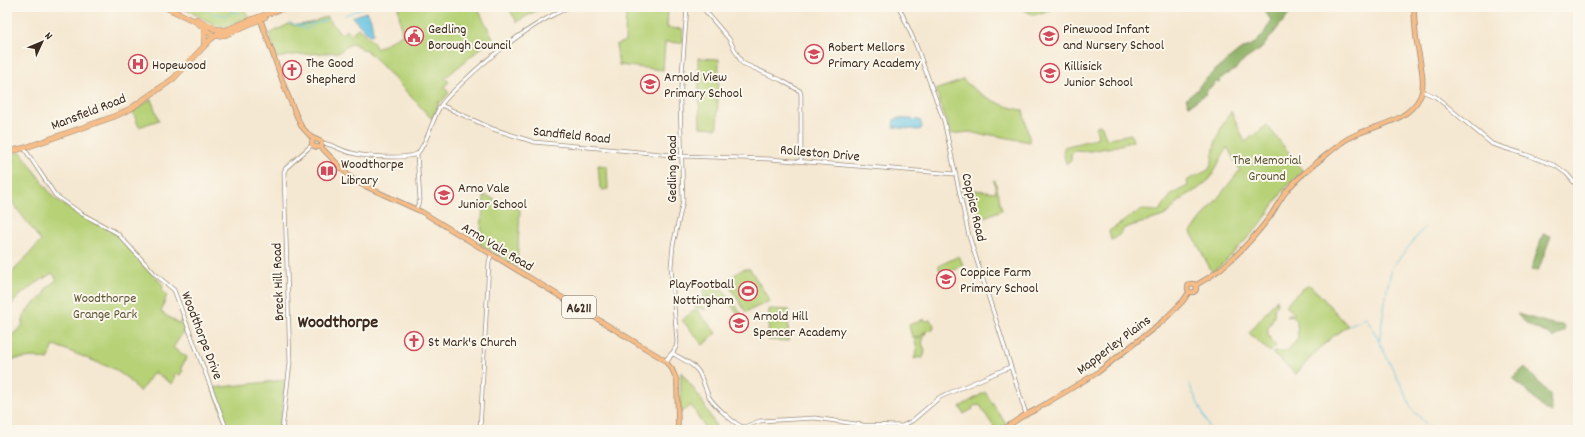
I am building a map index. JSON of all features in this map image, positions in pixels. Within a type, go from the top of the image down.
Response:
[{"type":"highway","points":[[165,7],[208,27],[226,32],[248,25],[268,14],[287,7]]},
{"type":"highway","points":[[173,7],[208,27],[216,36],[261,18]]},
{"type":"highway","points":[[204,47],[208,27]]},
{"type":"highway","name":"Mansfield Road","points":[[7,152],[113,117],[130,109],[173,79],[216,36]]},
{"type":"main road","points":[[1196,285],[1195,291],[1189,292],[1187,288],[1189,284],[1192,283],[1196,285],[1218,272],[1234,257],[1260,229],[1288,189],[1297,180],[1347,139],[1360,132],[1386,124],[1409,110],[1418,101],[1423,83],[1415,30],[1414,7]]},
{"type":"main road","name":"A6211","points":[[261,18],[286,91],[301,126],[308,134],[322,145]]},
{"type":"main road","points":[[248,25],[258,25],[266,35]]},
{"type":"main road","points":[[315,139],[312,141],[312,145],[316,148],[322,145]]},
{"type":"main road","name":"Arno Vale Road","points":[[322,145],[350,177],[358,183],[416,208],[491,255],[655,353],[666,362]]},
{"type":"main road","name":"Mapperley Plains","points":[[1002,430],[1026,414],[1102,370],[1164,320],[1183,301],[1189,292]]},
{"type":"main road","name":"A6211","points":[[666,362],[675,373],[678,381],[678,430]]},
{"type":"street","points":[[416,208],[420,200],[417,154],[441,105],[467,79],[503,48],[569,7]]},
{"type":"street","name":"Gedling Road","points":[[666,362],[676,347],[677,342],[671,262],[675,237],[684,201],[680,94],[687,7]]},
{"type":"street","points":[[702,7],[729,39],[742,63],[781,80],[800,91],[801,161]]},
{"type":"street","name":"Coppice Road","points":[[899,7],[916,45],[944,120],[969,236],[1026,414]]},
{"type":"street","points":[[1422,91],[1436,97],[1492,144],[1556,166],[1567,174],[1578,187]]},
{"type":"street","name":"Sandfield Road","points":[[441,105],[493,129],[534,142],[682,156]]},
{"type":"street","name":"Breck Hill Road","points":[[282,430],[290,363],[284,172],[286,168],[312,145]]},
{"type":"street","points":[[322,145],[356,154],[389,156],[417,154]]},
{"type":"street","name":"Woodthorpe Drive","points":[[23,147],[55,195],[82,214],[119,235],[156,275],[176,292],[227,430]]},
{"type":"street","name":"Rolleston Drive","points":[[682,156],[745,157],[955,174]]},
{"type":"street","points":[[480,430],[489,262],[491,255]]},
{"type":"street","points":[[672,353],[693,366],[702,378],[713,402],[736,424],[744,427],[760,421],[815,418],[863,425],[902,426],[912,421],[940,397],[1010,367]]},
{"type":"green space","points":[[181,7],[239,7],[246,12],[249,17],[228,26],[219,27]]},
{"type":"green space","points":[[398,7],[477,7],[493,38],[445,78],[449,82],[444,87],[449,93],[440,103],[438,101],[438,106],[432,119],[373,56],[353,43],[340,52],[293,55],[277,58],[269,34],[289,24],[303,24],[327,17],[341,34],[347,30],[351,34],[358,28],[372,41],[377,49],[402,34]]},
{"type":"green space","points":[[508,7],[542,7],[517,22]]},
{"type":"green space","points":[[626,7],[668,7],[667,28],[683,29],[682,43],[665,42],[663,70],[619,65],[616,45],[625,41]]},
{"type":"green space","points":[[1022,7],[1052,7],[1052,9],[1034,15],[1024,10]]},
{"type":"green space","points":[[1263,7],[1274,7],[1282,12],[1292,7],[1299,7],[1288,11],[1288,15],[1261,49],[1240,63],[1235,70],[1225,75],[1220,80],[1221,82],[1219,83],[1218,81],[1205,92],[1206,94],[1189,105],[1186,99],[1197,90],[1212,73],[1239,51],[1255,43],[1263,35],[1271,21]]},
{"type":"green space","points":[[698,58],[719,59],[717,128],[700,127]]},
{"type":"green space","points":[[963,79],[983,95],[1007,106],[1023,110],[1030,142],[986,134],[986,136],[970,132],[950,134],[936,90]]},
{"type":"green space","points":[[151,99],[159,120],[139,127],[133,112]]},
{"type":"green space","name":"The Memorial Ground","points":[[1231,111],[1245,142],[1267,125],[1303,171],[1285,188],[1260,225],[1222,265],[1212,272],[1191,232],[1240,170],[1227,147],[1210,179],[1198,189],[1184,197],[1164,216],[1125,228],[1118,236],[1111,240],[1109,231],[1141,210],[1159,211],[1172,194],[1188,186],[1187,181],[1209,169],[1218,136]]},
{"type":"green space","points":[[1098,125],[1102,126],[1106,139],[1131,134],[1133,141],[1113,147],[1090,151],[1075,150],[1071,153],[1071,160],[1066,164],[1063,150],[1065,149],[1064,147],[1095,139],[1098,137],[1096,127]]},
{"type":"green space","name":"Woodthorpe Grange Park","points":[[21,152],[53,197],[67,207],[116,234],[163,285],[162,291],[167,295],[161,312],[179,324],[182,319],[186,332],[183,332],[173,348],[187,357],[181,368],[183,370],[180,375],[175,374],[172,384],[154,372],[140,392],[127,378],[114,369],[54,345],[48,360],[34,357],[7,360],[8,339],[22,326],[24,316],[29,308],[45,294],[46,289],[57,279],[52,273],[23,293],[9,308],[7,307],[7,278],[41,241],[7,195],[7,156]]},
{"type":"green space","points":[[598,165],[607,166],[608,189],[602,190],[600,188]]},
{"type":"green space","points":[[994,180],[1002,210],[979,219],[974,190],[996,192]]},
{"type":"green space","points":[[484,195],[520,210],[517,267],[480,244]]},
{"type":"green space","points":[[1543,234],[1551,236],[1538,271],[1531,270]]},
{"type":"green space","points":[[959,256],[963,265],[942,274],[938,266]]},
{"type":"green space","name":"PlayFootball Nottingham","points":[[743,269],[750,269],[770,301],[746,312],[726,281]]},
{"type":"green space","points":[[716,284],[728,297],[730,297],[743,316],[737,322],[732,320],[738,314],[724,297],[716,303],[709,296],[710,295],[708,296],[715,304],[710,308],[704,301],[701,304],[706,310],[694,307],[704,296],[704,290]]},
{"type":"green space","points":[[1309,285],[1348,326],[1314,354],[1296,374],[1272,353],[1286,351],[1298,339],[1297,321],[1292,316],[1287,317],[1290,314],[1293,315],[1294,313],[1285,305],[1301,290]]},
{"type":"green space","points":[[1277,299],[1273,319],[1268,330],[1268,334],[1276,346],[1270,352],[1249,333]]},
{"type":"green space","points":[[696,309],[716,333],[703,345],[682,320]]},
{"type":"green space","points":[[769,309],[789,310],[788,341],[768,340]]},
{"type":"green space","points":[[1517,314],[1553,324],[1564,325],[1564,331],[1553,338],[1550,334],[1540,331],[1527,324]]},
{"type":"green space","points":[[924,319],[926,321],[930,320],[934,325],[933,330],[926,331],[919,337],[912,337],[909,325]]},
{"type":"green space","points":[[926,332],[922,343],[925,350],[924,356],[921,359],[920,357],[914,359],[917,349],[914,338],[920,338]]},
{"type":"green space","points":[[1525,367],[1550,395],[1552,413],[1544,409],[1513,378]]},
{"type":"green space","points":[[681,372],[701,399],[718,430],[706,430],[691,405],[680,414]]},
{"type":"green space","points":[[286,380],[279,430],[229,430],[213,388]]},
{"type":"green space","points":[[985,392],[1006,424],[996,430],[980,405],[972,407],[973,409],[964,414],[960,407]]},
{"type":"water","points":[[366,12],[371,19],[372,25],[373,34],[369,35],[352,17]]},
{"type":"water","points":[[898,118],[920,120],[922,126],[921,129],[918,130],[893,127],[894,120]]},
{"type":"waterway","points":[[205,7],[206,10],[215,15],[221,14],[225,16],[234,12],[240,14]]},
{"type":"waterway","points":[[345,15],[366,7]]},
{"type":"waterway","points":[[290,23],[307,29],[316,23],[327,20]]},
{"type":"waterway","points":[[299,26],[315,23]]},
{"type":"waterway","points":[[1424,228],[1392,267],[1379,342],[1411,408],[1428,426],[1434,430]]},
{"type":"waterway","points":[[1348,326],[1366,317],[1379,341]]},
{"type":"waterway","points":[[1189,384],[1209,427]]},
{"type":"place","name":"Gedling Borough Council","points":[[414,36]]},
{"type":"place","name":"Pinewood Infant and Nursery School","points":[[1049,36]]},
{"type":"place","name":"Robert Mellors Primary Academy","points":[[814,54]]},
{"type":"place","name":"Hopewood","points":[[138,64]]},
{"type":"place","name":"The Good Shepherd","points":[[292,70]]},
{"type":"place","name":"Killisick Junior School","points":[[1050,73]]},
{"type":"place","name":"Arnold View Primary School","points":[[650,84]]},
{"type":"place","name":"Woodthorpe Library","points":[[327,171]]},
{"type":"place","name":"Arno Vale Junior School","points":[[444,195]]},
{"type":"place","name":"Coppice Farm Primary School","points":[[946,279]]},
{"type":"place","name":"PlayFootball Nottingham","points":[[748,291]]},
{"type":"place","name":"Arnold Hill Spencer Academy","points":[[739,323]]},
{"type":"place","name":"St Mark's Church","points":[[414,341]]},
{"type":"district","name":"Woodthorpe","points":[[338,321]]}]
